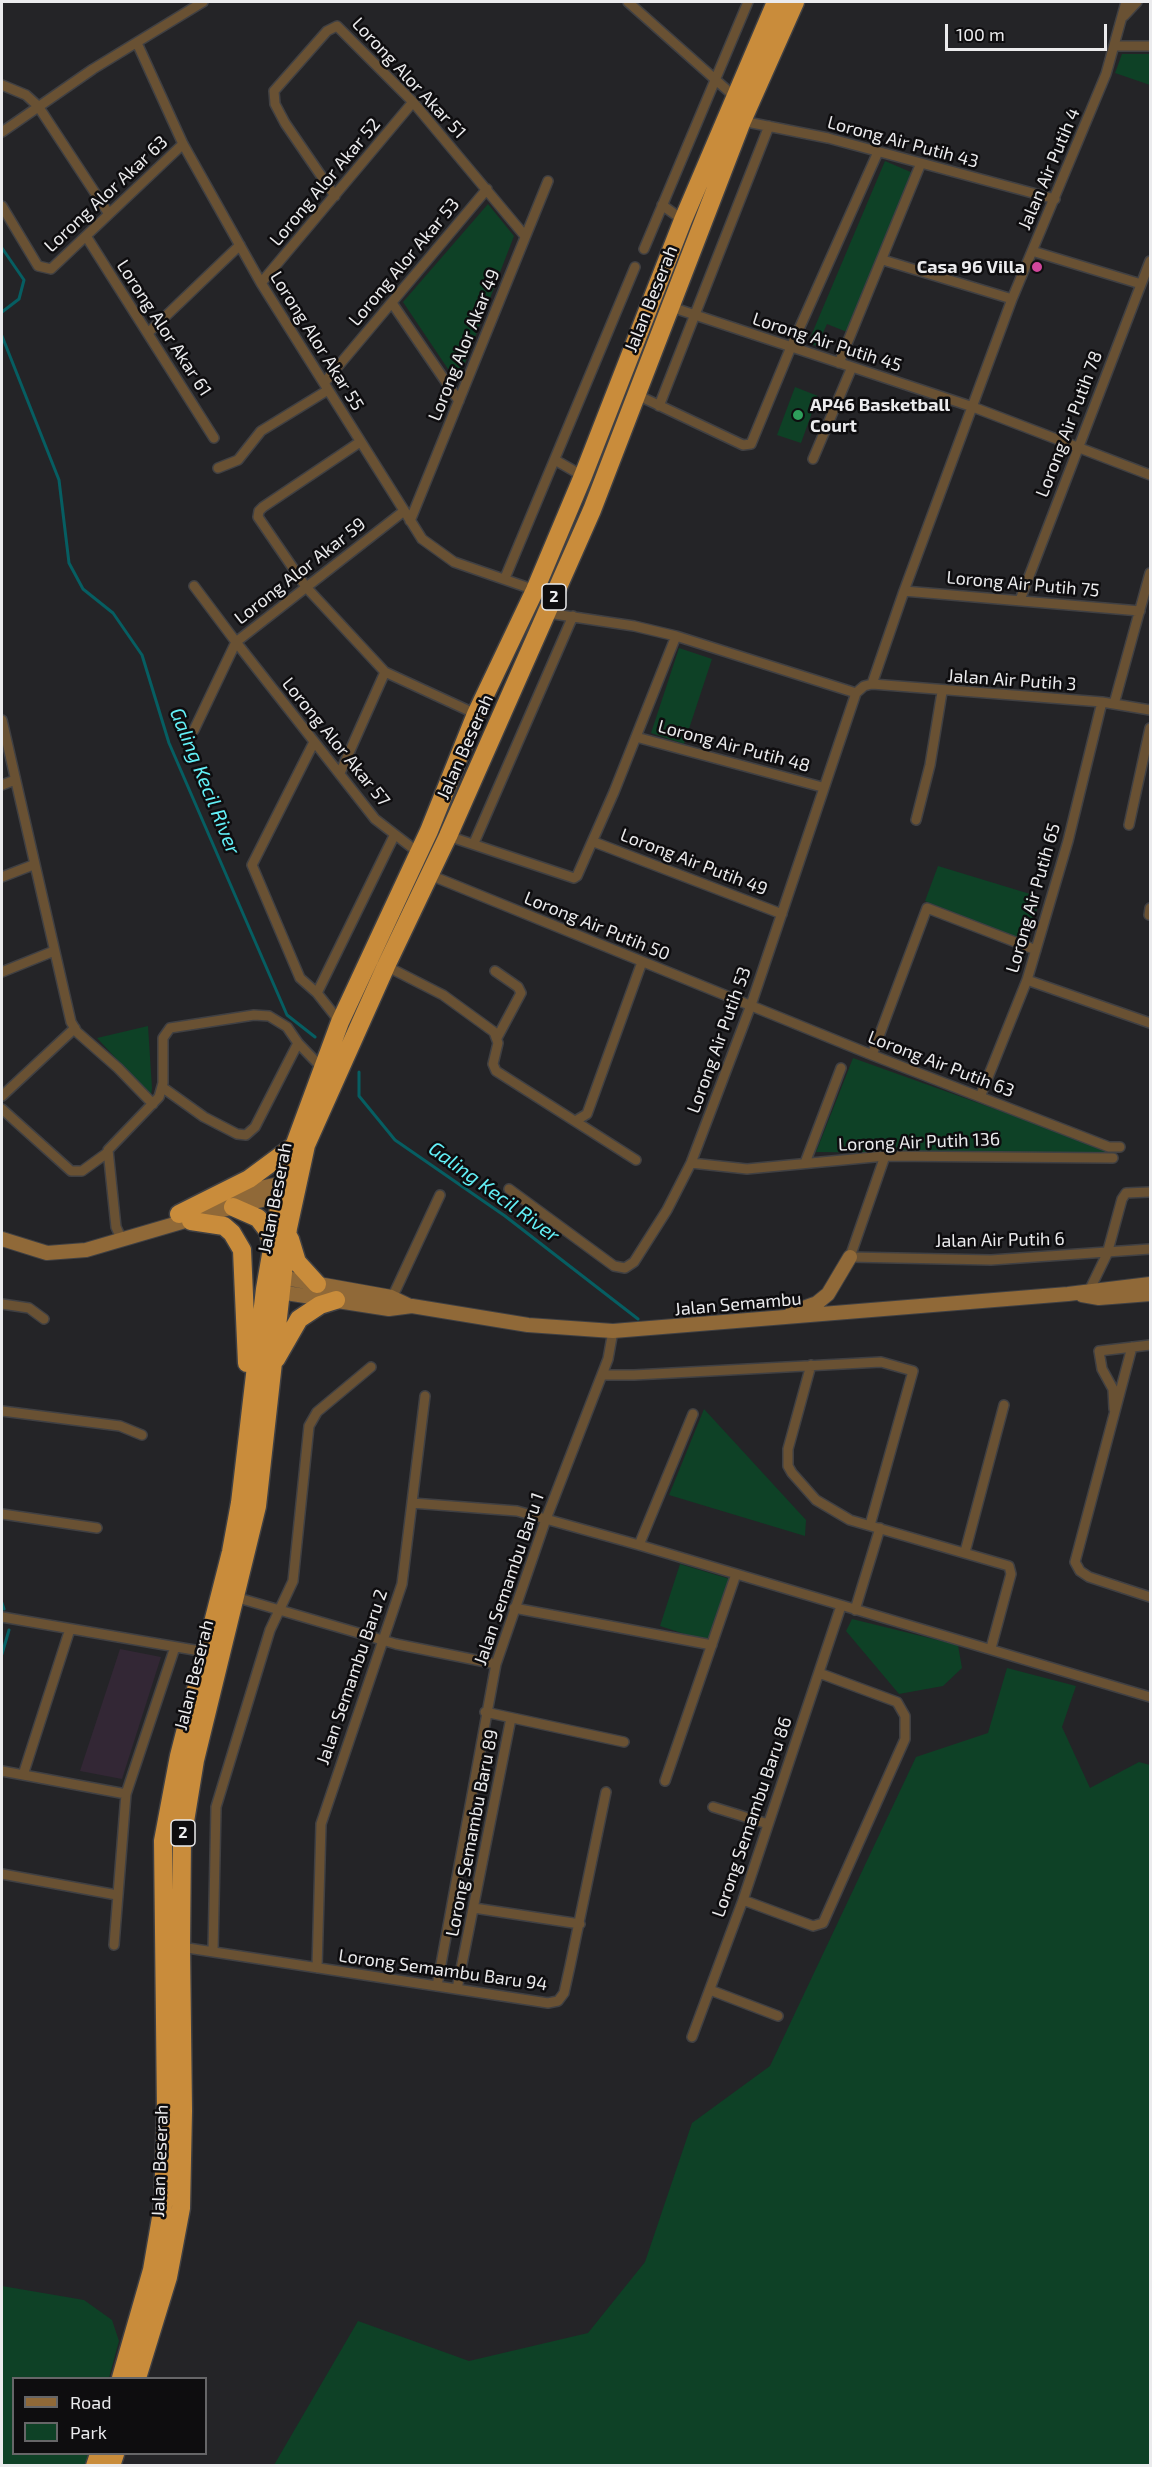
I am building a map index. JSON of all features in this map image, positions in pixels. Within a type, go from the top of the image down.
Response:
[{"type":"highway","name":"Jalan Beserah","points":[[122,2377],[152,2270],[164,2206],[166,2112],[161,1881],[163,1841],[179,1756],[231,1552],[273,1283],[288,1228],[291,1148],[340,1022],[419,852],[476,714],[535,590],[583,476],[683,219],[776,2]]},
{"type":"highway","name":"Jalan Beserah","points":[[138,2377],[171,2266],[181,2208],[182,1840],[202,1726],[257,1506],[271,1370],[273,1283],[271,1245],[288,1191],[316,1118],[448,836],[592,510],[742,121],[795,2]]},
{"type":"highway","points":[[185,1218],[249,1179],[291,1148]]},
{"type":"highway","points":[[233,1207],[258,1218],[268,1231],[271,1245]]},
{"type":"highway","points":[[185,1218],[224,1226],[238,1241],[245,1263],[247,1365],[240,1503]]},
{"type":"highway","points":[[288,1228],[293,1256],[317,1284]]},
{"type":"highway","points":[[271,1370],[299,1319],[320,1305],[336,1300]]},
{"type":"main road","points":[[185,1218],[288,1191]]},
{"type":"main road","points":[[2,1239],[47,1253],[86,1250],[185,1218],[288,1191]]},
{"type":"main road","points":[[737,1322],[804,1310],[817,1303],[828,1294],[850,1257]]},
{"type":"main road","name":"Jalan Semambu","points":[[273,1283],[317,1284],[390,1303]]},
{"type":"main road","name":"Jalan Semambu","points":[[273,1283],[336,1300],[390,1303],[528,1325],[613,1331],[1068,1294],[1090,1289],[1150,1284]]},
{"type":"main road","name":"Jalan Semambu","points":[[1068,1294],[1099,1298],[1150,1294]]},
{"type":"street","points":[[2,132],[38,106],[203,2]]},
{"type":"street","points":[[628,2],[735,97]]},
{"type":"street","points":[[644,249],[748,2]]},
{"type":"street","points":[[1119,2],[1123,18]]},
{"type":"street","name":"Jalan Air Putih 4","points":[[872,684],[1012,300],[1056,199],[1115,46],[1126,2]]},
{"type":"street","points":[[1123,18],[1137,2]]},
{"type":"street","name":"Lorong Alor Akar 51","points":[[335,196],[285,123],[275,104],[276,86],[327,31],[337,26],[413,102],[525,236]]},
{"type":"street","name":"Lorong Alor Akar 55","points":[[136,43],[183,144],[261,283],[423,540],[454,562],[535,590]]},
{"type":"street","points":[[1115,46],[1150,46]]},
{"type":"street","points":[[2,85],[26,95],[38,106],[109,214]]},
{"type":"street","name":"Lorong Alor Akar 52","points":[[261,283],[413,102]]},
{"type":"street","name":"Lorong Air Putih 43","points":[[742,121],[878,152],[1056,199]]},
{"type":"street","points":[[659,406],[693,314],[769,126]]},
{"type":"street","name":"Lorong Alor Akar 63","points":[[2,206],[38,266],[51,269],[183,144]]},
{"type":"street","points":[[635,394],[748,446],[754,438],[791,347],[878,152]]},
{"type":"street","points":[[839,363],[921,163]]},
{"type":"street","name":"Lorong Alor Akar 49","points":[[410,521],[548,181]]},
{"type":"street","name":"Lorong Alor Akar 53","points":[[218,468],[238,460],[261,431],[326,387],[487,189]]},
{"type":"street","points":[[662,205],[683,219]]},
{"type":"street","name":"Lorong Alor Akar 61","points":[[86,236],[214,438]]},
{"type":"street","points":[[148,333],[240,245]]},
{"type":"street","points":[[1032,251],[1145,281]]},
{"type":"street","points":[[883,260],[1012,300]]},
{"type":"street","name":"Lorong Air Putih 78","points":[[1020,600],[1078,447],[1145,281],[1150,261]]},
{"type":"street","points":[[505,578],[635,267]]},
{"type":"street","points":[[392,303],[459,401]]},
{"type":"street","name":"Lorong Air Putih 45","points":[[671,307],[973,406],[1150,476]]},
{"type":"street","points":[[813,459],[852,367]]},
{"type":"street","points":[[360,442],[259,511],[258,517],[306,587],[385,672],[476,714]]},
{"type":"street","points":[[555,460],[583,476]]},
{"type":"street","name":"Lorong Alor Akar 59","points":[[194,730],[236,642],[404,512]]},
{"type":"street","points":[[1114,704],[1150,573]]},
{"type":"street","name":"Lorong Alor Akar 57","points":[[194,586],[375,819],[394,836],[419,852]]},
{"type":"street","name":"Lorong Air Putih 75","points":[[904,591],[1140,611]]},
{"type":"street","points":[[547,613],[676,636],[856,693],[864,686],[872,684]]},
{"type":"street","points":[[474,843],[573,616]]},
{"type":"street","points":[[448,836],[574,878],[594,842],[676,636]]},
{"type":"street","points":[[340,773],[385,672]]},
{"type":"street","name":"Jalan Air Putih 3","points":[[872,684],[942,692],[1102,702],[1150,710]]},
{"type":"street","points":[[916,820],[930,765],[942,692]]},
{"type":"street","name":"Lorong Air Putih 53","points":[[509,1189],[614,1266],[625,1268],[634,1262],[667,1210],[691,1163],[751,1005],[822,787],[856,693]]},
{"type":"street","name":"Lorong Air Putih 65","points":[[980,1097],[1027,980],[1068,841],[1102,702]]},
{"type":"street","points":[[2,720],[33,865],[75,1028],[153,1104]]},
{"type":"street","points":[[1129,825],[1150,728]]},
{"type":"street","name":"Lorong Air Putih 48","points":[[636,737],[822,787]]},
{"type":"street","points":[[314,742],[252,865],[300,978],[317,993],[340,1022]]},
{"type":"street","points":[[2,785],[15,780]]},
{"type":"street","points":[[317,993],[394,836]]},
{"type":"street","name":"Lorong Air Putih 49","points":[[594,842],[782,914]]},
{"type":"street","points":[[2,877],[33,865]]},
{"type":"street","name":"Lorong Air Putih 50","points":[[430,875],[751,1005]]},
{"type":"street","points":[[872,1056],[927,908],[1036,950]]},
{"type":"street","points":[[2,972],[54,951]]},
{"type":"street","points":[[577,1120],[588,1114],[642,962]]},
{"type":"street","points":[[386,966],[443,995],[494,1032],[497,1038]]},
{"type":"street","points":[[495,971],[518,987],[521,993],[497,1038],[493,1069],[577,1120],[636,1160]]},
{"type":"street","points":[[1027,980],[1150,1023]]},
{"type":"street","name":"Lorong Air Putih 63","points":[[751,1005],[872,1056],[1109,1146],[1120,1147]]},
{"type":"street","points":[[122,1240],[116,1227],[108,1154],[110,1147],[153,1104],[162,1087],[162,1044],[165,1033],[170,1028],[264,1015],[287,1027],[298,1043],[323,1069]]},
{"type":"street","points":[[2,1096],[75,1028]]},
{"type":"street","points":[[162,1087],[204,1117],[237,1134],[246,1135],[255,1127],[298,1043]]},
{"type":"street","points":[[805,1163],[841,1068]]},
{"type":"street","points":[[2,1109],[71,1171],[82,1171],[108,1154]]},
{"type":"street","points":[[850,1257],[885,1156]]},
{"type":"street","name":"Lorong Air Putih 136","points":[[691,1163],[747,1169],[885,1156],[1113,1158]]},
{"type":"street","points":[[1090,1289],[1107,1254],[1122,1199],[1126,1193],[1150,1192]]},
{"type":"street","points":[[390,1303],[440,1195]]},
{"type":"street","name":"Jalan Air Putih 6","points":[[850,1257],[991,1260],[1107,1254],[1150,1249]]},
{"type":"street","points":[[2,1304],[29,1308],[44,1319]]},
{"type":"street","name":"Jalan Semambu Baru 1","points":[[436,1986],[485,1712],[496,1664],[546,1519],[602,1375],[613,1331]]},
{"type":"street","points":[[1114,1411],[1113,1389],[1102,1369],[1099,1351],[1150,1345]]},
{"type":"street","points":[[1132,1347],[1075,1562],[1080,1571],[1089,1577],[1150,1597]]},
{"type":"street","points":[[602,1375],[634,1376],[881,1362],[913,1371],[870,1525]]},
{"type":"street","points":[[811,1365],[788,1449],[788,1466],[816,1500],[850,1520],[1005,1564],[1011,1569],[991,1648]]},
{"type":"street","points":[[213,1952],[216,1807],[270,1630],[293,1581],[312,1419],[371,1367]]},
{"type":"street","name":"Jalan Semambu Baru 2","points":[[317,1968],[321,1824],[384,1639],[405,1569],[425,1396]]},
{"type":"street","points":[[965,1552],[1004,1405]]},
{"type":"street","points":[[2,1411],[120,1426],[142,1435]]},
{"type":"street","points":[[639,1545],[693,1414]]},
{"type":"street","points":[[412,1503],[517,1511],[991,1648],[1150,1697]]},
{"type":"street","points":[[2,1514],[97,1528]]},
{"type":"street","points":[[855,1610],[880,1528]]},
{"type":"street","points":[[665,1781],[736,1574]]},
{"type":"street","points":[[235,1597],[384,1639],[496,1664]]},
{"type":"street","name":"Lorong Semambu Baru 86","points":[[692,2037],[742,1900],[841,1606]]},
{"type":"street","points":[[514,1608],[712,1645]]},
{"type":"street","points":[[2,1617],[206,1652]]},
{"type":"street","points":[[23,1775],[70,1629]]},
{"type":"street","points":[[114,1946],[126,1794],[175,1647]]},
{"type":"street","points":[[742,1900],[813,1926],[825,1921],[905,1739],[907,1726],[905,1716],[897,1702],[819,1672]]},
{"type":"street","name":"Lorong Semambu Baru 89","points":[[485,1712],[624,1742]]},
{"type":"street","name":"Lorong Semambu Baru 89","points":[[457,1989],[511,1718]]},
{"type":"street","points":[[2,1771],[126,1794]]},
{"type":"street","name":"Lorong Semambu Baru 94","points":[[180,1947],[548,2003],[558,2001],[564,1993],[580,1924],[606,1792]]},
{"type":"street","points":[[713,1807],[768,1824]]},
{"type":"street","points":[[2,1874],[117,1895]]},
{"type":"street","points":[[474,1908],[580,1924]]},
{"type":"street","points":[[710,1990],[778,2016]]},
{"type":"shaded area","points":[[120,1649],[161,1657],[122,1779],[80,1771]]},
{"type":"green space","points":[[1122,54],[1150,54],[1150,85],[1115,73]]},
{"type":"green space","points":[[885,161],[913,173],[847,332],[827,324],[817,346],[808,343]]},
{"type":"green space","points":[[488,204],[514,236],[462,371],[448,369],[403,302]]},
{"type":"green space","name":"AP46 Basketball Court","points":[[795,387],[818,396],[801,443],[777,435]]},
{"type":"green space","points":[[679,648],[712,659],[684,744],[651,733]]},
{"type":"green space","points":[[938,866],[1040,897],[1028,943],[925,901]]},
{"type":"green space","points":[[148,1026],[152,1088],[151,1096],[97,1038]]},
{"type":"green space","points":[[853,1058],[1115,1152],[1117,1155],[816,1152]]},
{"type":"green space","points":[[704,1409],[806,1520],[805,1536],[669,1495]]},
{"type":"green space","points":[[680,1564],[730,1579],[709,1642],[660,1626]]},
{"type":"green space","points":[[852,1619],[958,1645],[962,1668],[943,1686],[899,1694],[846,1631]]},
{"type":"green space","points":[[1007,1668],[1076,1686],[1062,1727],[1090,1788],[1139,1762],[1150,1765],[1150,2465],[274,2465],[358,2321],[469,2361],[588,2333],[645,2262],[692,2123],[770,2066],[916,1757],[988,1733]]},
{"type":"green space","points":[[2,2286],[84,2300],[112,2320],[119,2341],[109,2377],[12,2377],[12,2455],[90,2455],[86,2465],[2,2465]]},
{"type":"waterway","name":"Galing Kecil River","points":[[2,248],[24,280],[19,299],[2,312]]},
{"type":"waterway","name":"Galing Kecil River","points":[[2,336],[59,480],[69,563],[83,589],[113,613],[142,655],[169,743],[287,1015],[315,1037]]},
{"type":"waterway","name":"Galing Kecil River","points":[[359,1072],[359,1096],[395,1140],[505,1216],[638,1319]]},
{"type":"waterway","points":[[2,1603],[4,1609]]},
{"type":"waterway","points":[[2,1654],[9,1630]]},
{"type":"place","name":"Casa 96 Villa","points":[[1037,267]]},
{"type":"place","name":"AP46 Basketball Court","points":[[798,415]]}]
